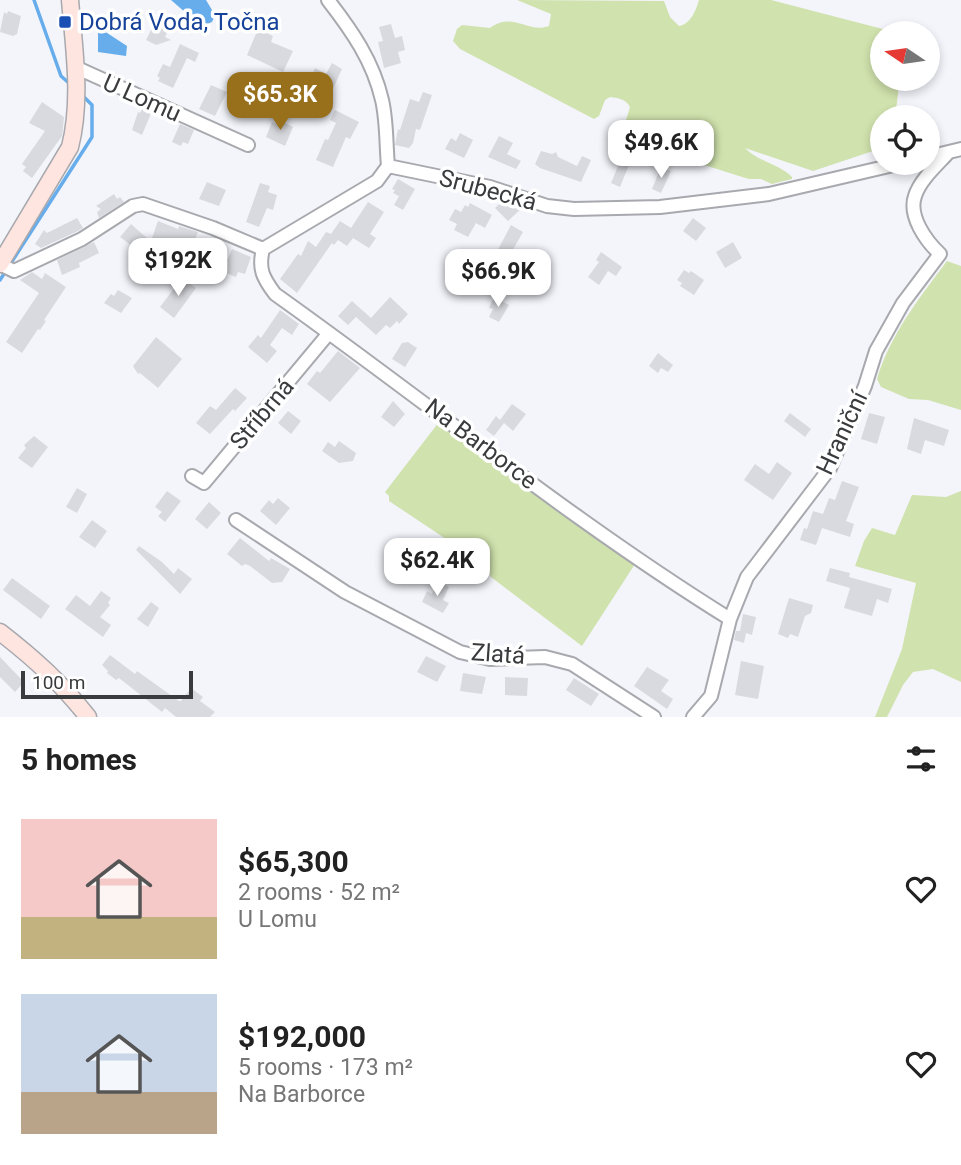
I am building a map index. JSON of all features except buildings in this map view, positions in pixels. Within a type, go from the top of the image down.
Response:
[{"type":"street","points":[[4,266],[70,148],[77,106],[70,0]]},
{"type":"street","points":[[4,266],[82,239],[136,205],[151,206],[263,249],[377,181],[388,166],[382,102],[368,59],[349,27],[328,0]]},
{"type":"street","name":"U Lomu","points":[[75,73],[248,145]]},
{"type":"street","name":"Hraniční","points":[[693,717],[711,696],[730,619],[741,590],[757,561],[830,468],[865,386],[876,351],[903,303],[940,254],[928,243],[915,216],[914,197],[927,176],[955,151]]},
{"type":"street","name":"Srubecká","points":[[388,166],[490,187],[547,206],[574,209],[660,207],[769,194],[870,170]]},
{"type":"street","name":"Na Barborce","points":[[263,249],[259,264],[262,277],[275,294],[605,536],[681,589],[730,619]]},
{"type":"street","name":"Stříbrná","points":[[191,475],[204,483],[329,333]]},
{"type":"street","name":"Zlatá","points":[[236,520],[345,592],[460,652],[490,659],[545,657],[572,664],[654,717]]},
{"type":"street","points":[[0,632],[38,661],[88,717]]},
{"type":"green space","points":[[517,0],[664,1],[670,17],[679,26],[690,20],[699,0],[771,0],[870,26],[870,91],[898,91],[897,105],[870,105],[870,152],[813,171],[745,148],[792,177],[772,184],[761,179],[749,179],[680,157],[630,134],[624,127],[630,107],[622,99],[610,97],[605,100],[599,116],[594,119],[460,49],[453,41],[457,29],[462,25],[490,28],[498,23],[513,22],[541,28],[549,26],[551,14]]},
{"type":"green space","points":[[947,261],[961,266],[961,410],[928,400],[909,399],[881,387],[877,379],[898,332]]},
{"type":"green space","points":[[439,422],[518,482],[532,489],[635,564],[582,646],[491,577],[484,564],[487,551],[479,561],[389,501],[385,492]]},
{"type":"green space","points":[[961,491],[961,682],[933,669],[913,672],[903,685],[887,717],[875,717],[902,649],[916,583],[855,566],[864,541],[872,528],[895,535],[912,495],[946,497]]},
{"type":"water","points":[[171,0],[206,0],[215,15],[212,22],[207,24],[186,13]]},
{"type":"water","points":[[98,27],[127,46],[126,56],[98,52]]},
{"type":"waterway","points":[[34,0],[61,76],[70,84]]},
{"type":"waterway","points":[[0,280],[92,137],[92,105],[83,96]]},
{"type":"place","name":"Dobrá Voda, Točna","points":[[65,22]]}]
